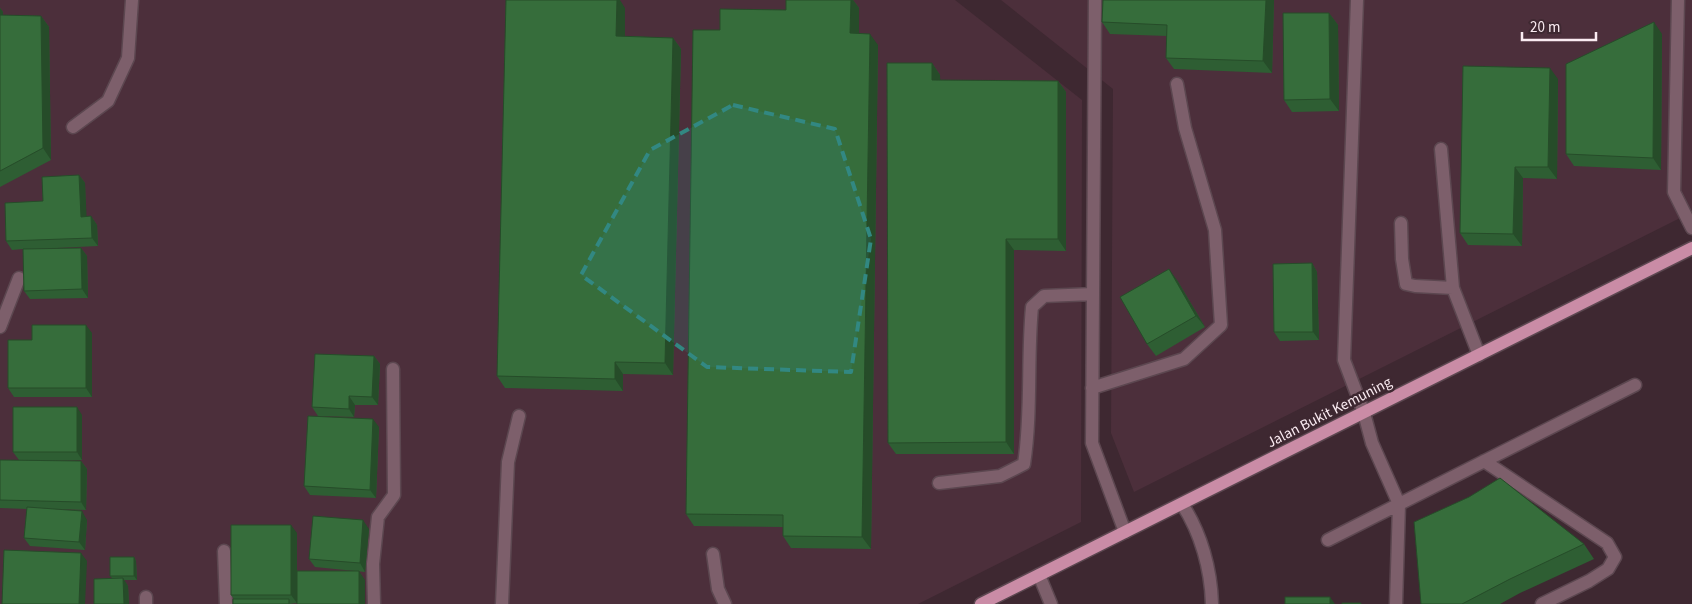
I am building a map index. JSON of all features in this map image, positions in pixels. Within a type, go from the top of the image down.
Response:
[{"type":"main road","name":"Jalan Bukit Kemuning","points":[[981,604],[1692,248]]},
{"type":"street","points":[[74,127],[108,101],[128,58],[132,0]]},
{"type":"street","points":[[1095,0],[1092,443],[1125,532]]},
{"type":"street","points":[[1357,0],[1344,360],[1364,413],[1372,443],[1399,504],[1396,604]]},
{"type":"street","points":[[1678,0],[1674,192],[1692,228]]},
{"type":"street","points":[[1092,388],[1184,359],[1221,325],[1215,230],[1185,128],[1177,84]]},
{"type":"street","points":[[1441,150],[1453,288],[1479,355]]},
{"type":"street","points":[[1401,224],[1403,267],[1406,284],[1453,288]]},
{"type":"street","points":[[0,327],[19,278]]},
{"type":"street","points":[[940,483],[1000,476],[1024,464],[1028,443],[1032,307],[1044,296],[1092,294]]},
{"type":"street","points":[[374,604],[373,564],[378,517],[394,494],[393,370]]},
{"type":"street","points":[[1328,540],[1635,385]]},
{"type":"street","points":[[502,604],[508,462],[519,416]]},
{"type":"street","points":[[1484,461],[1607,543],[1615,557],[1608,569],[1589,581],[1542,604]]},
{"type":"street","points":[[1182,504],[1192,520],[1206,557],[1212,604]]},
{"type":"street","points":[[224,551],[226,604]]},
{"type":"street","points":[[713,554],[718,589],[725,604]]},
{"type":"street","points":[[1039,575],[1050,604]]},
{"type":"highlighted area","points":[[733,105],[835,129],[871,239],[851,372],[707,367],[581,275],[650,150]]},
{"type":"shaded area","points":[[0,0],[955,0],[1082,100],[1081,522],[918,604],[0,604]]},
{"type":"shaded area","points":[[1001,0],[1692,0],[1692,212],[1134,492],[1111,433],[1113,89]]},
{"type":"building","points":[[506,0],[617,0],[616,36],[673,38],[665,363],[615,362],[615,379],[497,376]]},
{"type":"building","points":[[786,0],[851,0],[850,33],[870,34],[862,537],[783,536],[783,515],[686,514],[693,30],[720,30],[720,9],[786,10]]},
{"type":"building","points":[[1103,0],[1266,0],[1263,61],[1166,58],[1167,25],[1102,22]]},
{"type":"building","points":[[1283,13],[1329,13],[1330,99],[1284,100]]},
{"type":"building","points":[[0,15],[41,16],[43,148],[0,171]]},
{"type":"building","points":[[1654,22],[1653,158],[1566,154],[1566,64]]},
{"type":"building","points":[[887,63],[932,63],[932,80],[1058,81],[1058,239],[1006,239],[1006,442],[888,443]]},
{"type":"building","points":[[1463,66],[1550,68],[1548,167],[1515,167],[1513,234],[1460,233]]},
{"type":"building","points":[[79,175],[81,217],[91,216],[92,238],[6,241],[5,203],[43,201],[42,177]]},
{"type":"building","points":[[81,248],[82,289],[24,291],[23,249]]},
{"type":"building","points":[[1312,263],[1313,332],[1274,332],[1273,264]]},
{"type":"building","points":[[1169,269],[1196,316],[1147,344],[1120,297]]},
{"type":"building","points":[[32,325],[86,325],[86,388],[8,388],[8,340],[32,340]]},
{"type":"building","points":[[315,354],[374,356],[372,397],[349,396],[349,409],[312,407]]},
{"type":"building","points":[[13,407],[77,407],[77,452],[13,452]]},
{"type":"building","points":[[308,416],[373,419],[370,490],[304,486]]},
{"type":"building","points":[[0,460],[81,461],[81,502],[0,500]]},
{"type":"building","points":[[1500,478],[1584,544],[1462,604],[1421,604],[1414,522],[1469,497]]},
{"type":"building","points":[[27,507],[82,511],[79,542],[24,538]]},
{"type":"building","points":[[313,516],[363,520],[360,563],[309,559]]},
{"type":"building","points":[[231,525],[291,525],[291,595],[231,595]]},
{"type":"building","points":[[4,550],[81,553],[79,604],[2,604]]},
{"type":"building","points":[[110,557],[134,557],[134,576],[110,576]]},
{"type":"building","points":[[297,571],[359,571],[359,604],[297,604]]},
{"type":"building","points":[[123,578],[124,604],[94,604],[94,579]]},
{"type":"building","points":[[1285,597],[1330,597],[1330,604],[1285,604]]},
{"type":"building","points":[[233,599],[289,599],[289,604],[233,604]]},
{"type":"building","points":[[1361,603],[1361,604],[1342,604]]}]
